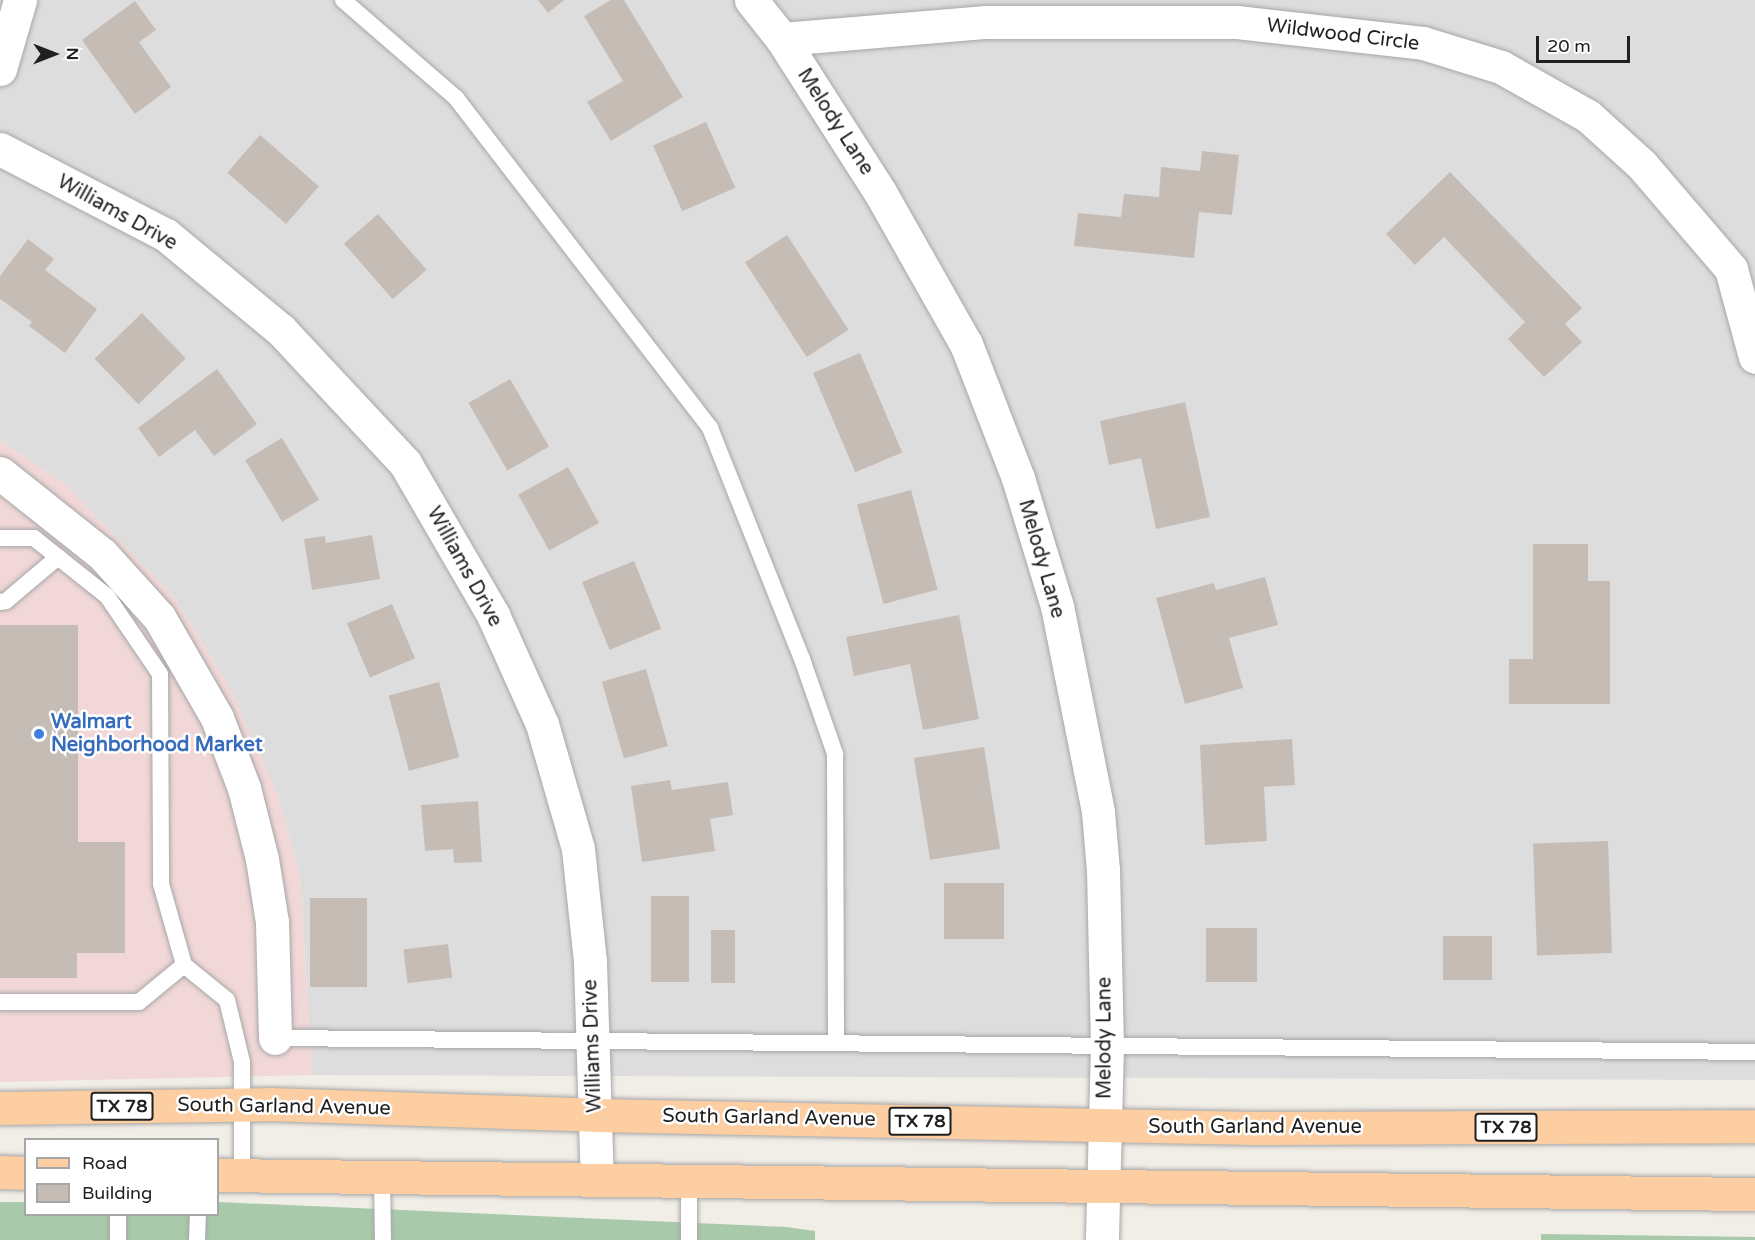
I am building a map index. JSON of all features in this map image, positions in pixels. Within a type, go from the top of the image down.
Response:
[{"type":"main road","name":"South Garland Avenue","points":[[0,1108],[243,1104],[595,1115],[1257,1128],[1755,1126]]},
{"type":"main road","points":[[0,1172],[24,1173]]},
{"type":"main road","points":[[230,1175],[1755,1194]]},
{"type":"street","points":[[0,69],[20,0]]},
{"type":"street","name":"Melody Lane","points":[[751,0],[782,39],[881,194],[966,344],[1018,478],[1057,606],[1098,812],[1103,870],[1107,1046],[1102,1240]]},
{"type":"street","name":"Wildwood Circle","points":[[782,39],[986,22],[1237,22],[1423,43],[1501,67],[1588,116],[1642,165],[1731,269],[1755,357]]},
{"type":"street","name":"Williams Drive","points":[[0,149],[166,235],[281,330],[405,463],[493,615],[542,724],[578,849],[590,962],[597,1180]]},
{"type":"street","points":[[0,473],[102,554],[152,609],[217,718],[244,788],[262,859],[272,922],[275,1038]]},
{"type":"lane","points":[[343,0],[456,98],[710,428],[802,659],[835,754],[836,1041]]},
{"type":"lane","points":[[0,538],[34,538],[107,596],[160,674],[161,884],[184,965],[227,1000],[242,1062],[243,1104],[230,1175]]},
{"type":"lane","points":[[0,602],[6,601],[58,557]]},
{"type":"lane","points":[[0,1002],[139,1002],[184,965]]},
{"type":"lane","points":[[275,1038],[836,1041],[1755,1052]]},
{"type":"lane","points":[[382,1177],[383,1240]]},
{"type":"lane","points":[[689,1180],[689,1240]]},
{"type":"lane","points":[[118,1216],[118,1240]]},
{"type":"lane","points":[[197,1240],[198,1216]]},
{"type":"shaded area","points":[[0,0],[1755,0],[1755,1080],[312,1075],[300,876],[278,795],[227,683],[174,597],[66,485],[0,440]]},
{"type":"shaded area","points":[[0,440],[66,485],[174,597],[227,683],[278,795],[300,876],[312,1075],[0,1082]]},
{"type":"green space","points":[[0,1202],[24,1202],[24,1216],[219,1216],[219,1202],[786,1227],[815,1231],[815,1240],[0,1240]]},
{"type":"green space","points":[[1541,1234],[1755,1237],[1755,1240],[1541,1240]]},
{"type":"building","points":[[538,0],[564,0],[548,13]]},
{"type":"building","points":[[611,0],[624,0],[683,97],[611,141],[587,102],[623,81],[584,16]]},
{"type":"building","points":[[135,1],[156,30],[139,42],[171,87],[135,114],[82,40]]},
{"type":"building","points":[[706,122],[735,188],[682,211],[653,146]]},
{"type":"building","points":[[260,135],[319,186],[286,224],[227,173]]},
{"type":"building","points":[[1202,151],[1239,155],[1232,215],[1199,212],[1194,258],[1074,246],[1078,213],[1121,217],[1124,194],[1159,197],[1161,167],[1200,171]]},
{"type":"building","points":[[1450,172],[1582,308],[1565,324],[1582,342],[1544,377],[1508,339],[1525,322],[1444,237],[1415,265],[1386,234]]},
{"type":"building","points":[[378,214],[427,270],[393,299],[344,244]]},
{"type":"building","points":[[787,235],[849,330],[807,357],[745,262]]},
{"type":"building","points":[[28,239],[54,259],[45,270],[97,309],[65,353],[29,326],[32,322],[0,299],[0,276]]},
{"type":"building","points":[[142,313],[186,358],[138,404],[95,359]]},
{"type":"building","points":[[860,353],[902,452],[855,472],[813,373]]},
{"type":"building","points":[[217,369],[257,424],[214,456],[195,430],[159,457],[138,428]]},
{"type":"building","points":[[510,379],[549,447],[507,471],[468,403]]},
{"type":"building","points":[[1185,402],[1210,517],[1156,529],[1141,458],[1109,465],[1100,421]]},
{"type":"building","points":[[282,438],[319,500],[282,522],[245,460]]},
{"type":"building","points":[[568,467],[599,523],[549,551],[518,495]]},
{"type":"building","points":[[911,490],[938,589],[884,604],[857,504]]},
{"type":"building","points":[[372,535],[380,579],[312,590],[304,539],[325,536],[326,543]]},
{"type":"building","points":[[1533,544],[1588,544],[1588,581],[1610,581],[1610,704],[1509,704],[1509,659],[1533,659]]},
{"type":"building","points":[[634,561],[661,629],[609,650],[582,582]]},
{"type":"building","points":[[1265,577],[1278,625],[1229,638],[1243,688],[1185,704],[1156,598],[1214,583],[1216,590]]},
{"type":"building","points":[[392,604],[415,658],[370,677],[347,623]]},
{"type":"building","points":[[959,615],[979,719],[923,730],[910,664],[854,676],[846,637]]},
{"type":"building","name":"Walmart Neighborhood Market","points":[[0,625],[78,625],[78,842],[125,842],[125,953],[77,953],[77,978],[0,978]]},
{"type":"building","points":[[646,669],[668,746],[624,759],[602,682]]},
{"type":"building","points":[[439,682],[459,757],[409,771],[389,695]]},
{"type":"building","points":[[1292,739],[1295,785],[1264,787],[1267,841],[1205,845],[1200,745]]},
{"type":"building","points":[[984,747],[1000,849],[930,860],[914,758]]},
{"type":"building","points":[[670,780],[672,790],[728,782],[733,815],[710,819],[715,851],[642,862],[631,786]]},
{"type":"building","points":[[478,801],[482,862],[454,863],[453,849],[425,851],[421,805]]},
{"type":"building","points":[[1608,841],[1612,953],[1537,956],[1533,844]]},
{"type":"building","points":[[944,883],[1004,883],[1004,939],[944,939]]},
{"type":"building","points":[[651,896],[689,896],[689,982],[651,982]]},
{"type":"building","points":[[310,898],[367,898],[367,987],[310,987]]},
{"type":"building","points":[[1206,928],[1257,928],[1257,982],[1206,982]]},
{"type":"building","points":[[711,930],[735,930],[735,983],[711,983]]},
{"type":"building","points":[[1443,936],[1492,936],[1492,980],[1443,980]]},
{"type":"building","points":[[448,944],[452,978],[407,983],[403,949]]},
{"type":"place","name":"Walmart Neighborhood Market","points":[[39,734]]}]
